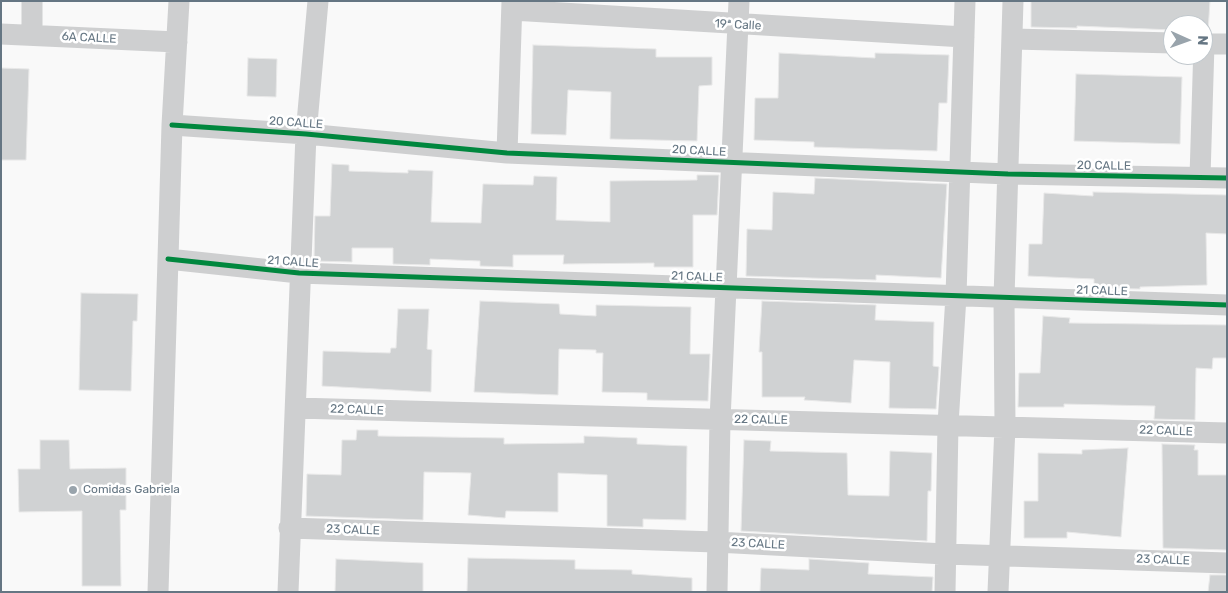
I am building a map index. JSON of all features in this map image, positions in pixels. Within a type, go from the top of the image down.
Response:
[{"type":"street","points":[[32,1],[32,35]]},
{"type":"street","points":[[158,592],[172,125],[179,1]]},
{"type":"street","points":[[288,592],[289,528],[296,408],[299,273],[306,134],[318,1]]},
{"type":"street","points":[[717,592],[716,542],[720,420],[739,1]]},
{"type":"street","points":[[945,592],[948,424],[956,296],[965,1]]},
{"type":"street","points":[[998,592],[1005,426],[1004,298],[1013,1]]},
{"type":"street","points":[[507,152],[512,6]]},
{"type":"street","name":"19ª Calle","points":[[512,6],[738,25],[964,38]]},
{"type":"street","name":"6A CALLE","points":[[1,34],[177,42]]},
{"type":"street","points":[[1012,39],[1163,43]]},
{"type":"street","points":[[1213,44],[1227,44]]},
{"type":"street","points":[[1200,178],[1203,65]]},
{"type":"street","name":"20 CALLE","points":[[172,125],[306,134],[507,152],[1008,174],[1227,178]]},
{"type":"street","name":"21 CALLE","points":[[168,258],[299,273],[1227,305]]},
{"type":"street","name":"22 CALLE","points":[[296,408],[720,420],[948,424],[1227,433]]},
{"type":"street","name":"23 CALLE","points":[[289,528],[716,542],[945,554],[1000,554],[1227,563]]},
{"type":"building","points":[[1031,1],[1210,1],[1209,15],[1163,15],[1163,30],[1077,26],[1077,28],[1031,27]]},
{"type":"building","points":[[533,45],[656,49],[656,57],[712,57],[712,85],[699,86],[697,141],[610,139],[611,92],[568,90],[566,135],[531,134]]},
{"type":"building","points":[[779,53],[875,58],[875,53],[949,55],[947,103],[939,103],[937,151],[814,147],[814,142],[754,140],[755,98],[778,98]]},
{"type":"building","points":[[248,58],[277,59],[276,97],[247,96]]},
{"type":"building","points":[[1,68],[29,69],[26,160],[1,160]]},
{"type":"building","points":[[1076,74],[1182,77],[1180,144],[1074,141]]},
{"type":"building","points":[[332,164],[349,165],[349,171],[408,173],[408,170],[433,171],[431,222],[481,223],[483,184],[533,185],[534,176],[557,177],[556,220],[610,222],[610,181],[697,180],[697,175],[719,175],[717,215],[693,215],[693,267],[654,267],[654,263],[563,264],[564,255],[513,255],[513,267],[480,266],[480,261],[430,259],[430,265],[393,264],[393,248],[352,248],[352,262],[314,261],[315,216],[330,216]]},
{"type":"building","points":[[815,178],[947,184],[941,278],[876,275],[876,280],[746,276],[747,229],[772,230],[773,192],[814,194]]},
{"type":"building","points":[[1093,192],[1227,195],[1227,234],[1206,233],[1207,285],[1140,287],[1140,289],[1094,288],[1094,279],[1028,276],[1029,244],[1042,244],[1044,193],[1093,196]]},
{"type":"building","points":[[81,293],[138,294],[137,321],[133,321],[131,391],[79,390]]},
{"type":"building","points":[[480,301],[559,304],[560,314],[596,316],[596,305],[691,307],[690,354],[710,354],[708,401],[647,400],[647,393],[602,392],[603,353],[596,353],[596,350],[559,349],[558,395],[474,392]]},
{"type":"building","points":[[762,301],[876,305],[875,320],[934,322],[933,366],[939,367],[936,409],[889,408],[890,362],[854,360],[851,403],[804,400],[805,397],[762,397],[762,352],[759,352]]},
{"type":"building","points":[[398,309],[429,309],[427,349],[432,350],[431,392],[322,386],[323,351],[390,353],[391,348],[396,348]]},
{"type":"building","points":[[1043,316],[1070,318],[1069,323],[1227,325],[1227,358],[1213,358],[1212,369],[1196,368],[1195,420],[1154,419],[1155,406],[1064,404],[1064,407],[1018,407],[1019,373],[1040,373]]},
{"type":"building","points":[[357,430],[378,430],[378,436],[504,438],[504,444],[584,443],[584,436],[637,438],[637,444],[687,446],[686,520],[643,519],[643,527],[607,526],[607,475],[558,473],[558,512],[506,511],[505,518],[468,515],[471,473],[424,472],[423,520],[306,516],[307,474],[341,475],[342,440],[356,440]]},
{"type":"building","points":[[40,440],[69,440],[70,469],[126,468],[126,510],[120,510],[121,586],[82,586],[82,511],[19,512],[18,469],[40,469]]},
{"type":"building","points":[[744,440],[771,441],[770,451],[847,453],[848,495],[889,496],[890,451],[932,453],[931,491],[928,491],[927,541],[741,531]]},
{"type":"building","points":[[1162,444],[1195,445],[1194,450],[1198,450],[1198,475],[1227,475],[1227,550],[1163,548]]},
{"type":"building","points":[[1128,448],[1121,537],[1067,532],[1067,538],[1024,538],[1024,501],[1038,501],[1038,453],[1082,454],[1082,450]]},
{"type":"building","points":[[468,558],[575,560],[575,569],[632,570],[632,574],[692,578],[692,592],[467,592]]},
{"type":"building","points":[[336,559],[423,563],[423,592],[335,592]]},
{"type":"building","points":[[809,559],[869,563],[868,574],[933,577],[932,592],[760,592],[761,568],[809,570]]},
{"type":"building","points":[[1210,575],[1227,575],[1227,592],[1208,592]]},
{"type":"cycle path","points":[[172,125],[306,134],[507,153],[1008,174],[1227,178]]},
{"type":"cycle path","points":[[168,259],[299,273],[1227,305]]},
{"type":"place","name":"Comidas Gabriela","points":[[73,490]]}]
